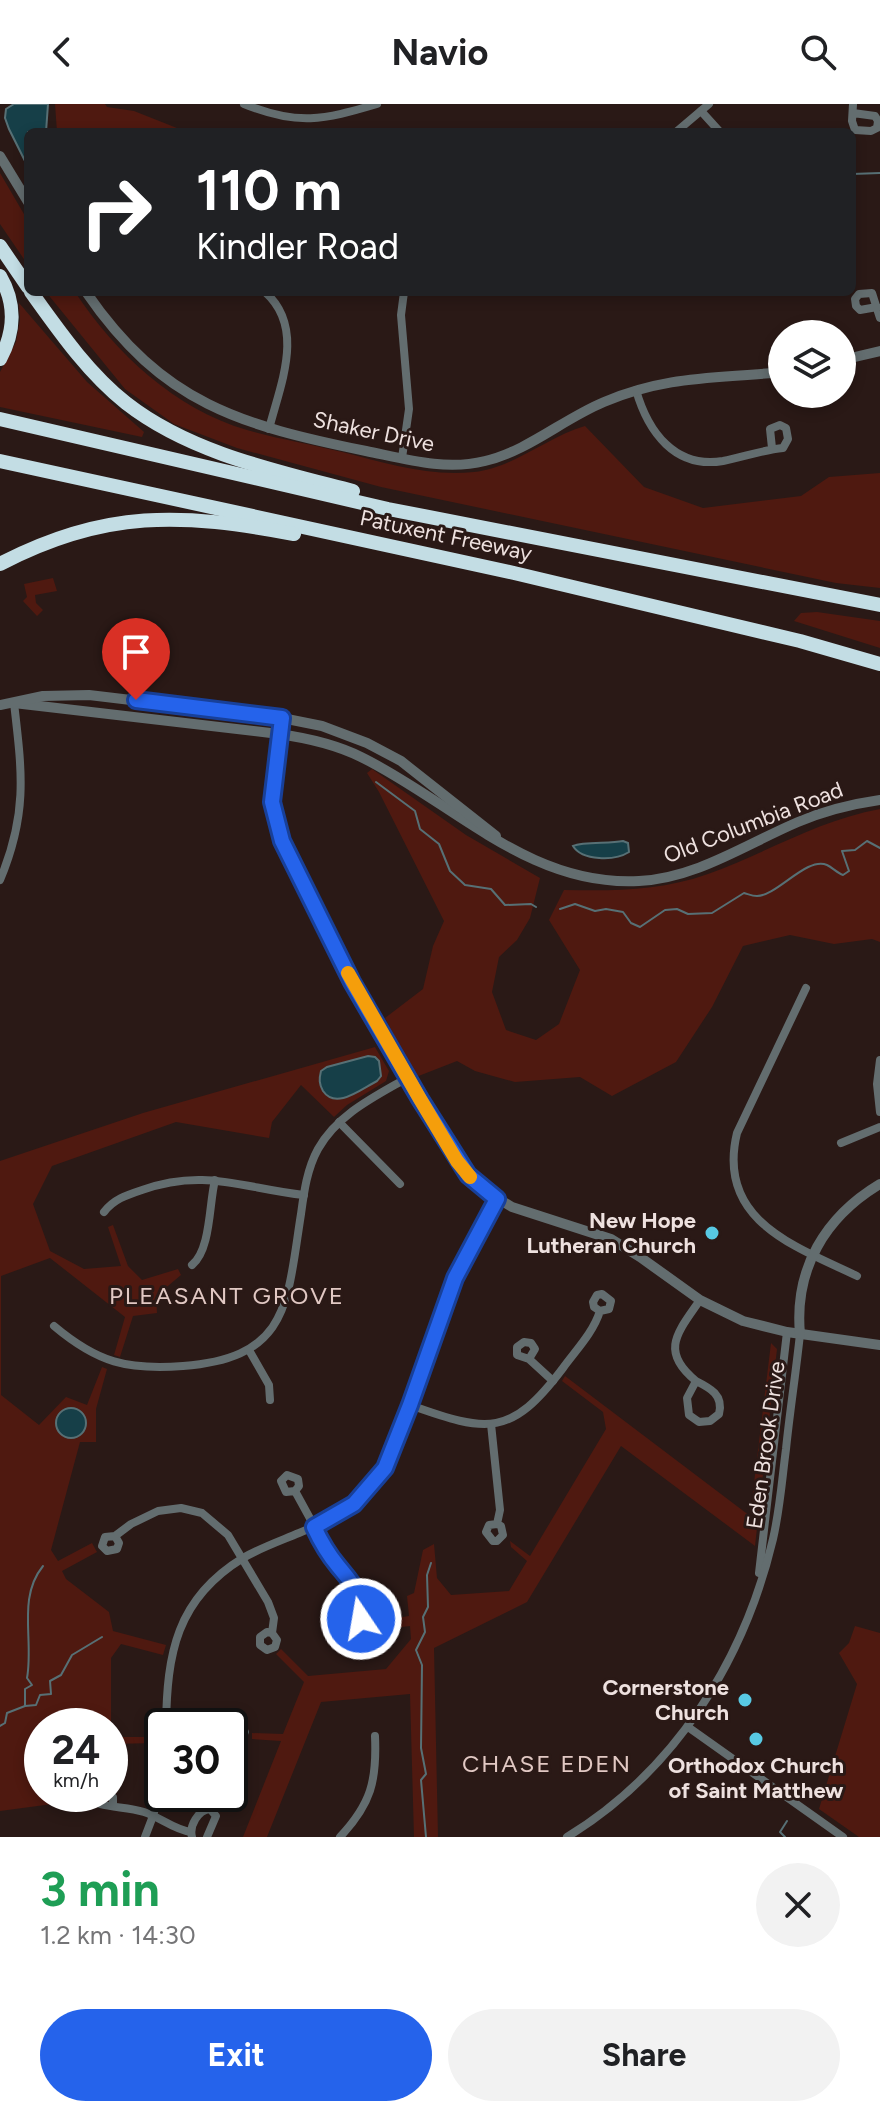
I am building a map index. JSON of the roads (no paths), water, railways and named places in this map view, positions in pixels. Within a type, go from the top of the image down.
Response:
[{"type":"highway","points":[[0,246],[24,281]]},
{"type":"highway","points":[[0,276],[10,302],[12,326],[0,359]]},
{"type":"highway","points":[[35,296],[109,388],[148,418],[179,436],[258,464],[555,543]]},
{"type":"highway","name":"Patuxent Freeway","points":[[0,419],[388,509],[880,605]]},
{"type":"highway","name":"Patuxent Freeway","points":[[0,462],[514,573],[800,641],[880,664]]},
{"type":"highway","points":[[0,564],[50,541],[103,525],[159,518],[190,518],[514,573]]},
{"type":"street","points":[[244,104],[297,120],[325,118],[377,104]]},
{"type":"street","points":[[681,128],[709,104]]},
{"type":"street","points":[[701,111],[716,128]]},
{"type":"street","points":[[0,156],[24,195]]},
{"type":"street","name":"Shaker Drive","points":[[89,296],[125,342],[155,370],[216,408],[269,429],[452,466],[486,461],[516,450],[589,409],[636,390],[696,377],[768,373]]},
{"type":"street","points":[[268,296],[282,312],[288,334],[288,351],[269,429]]},
{"type":"street","points":[[402,458],[409,409],[401,315],[403,296]]},
{"type":"street","points":[[877,307],[880,318]]},
{"type":"street","points":[[856,357],[880,351]]},
{"type":"street","points":[[636,390],[655,435],[689,460],[712,462],[772,448]]},
{"type":"street","name":"Old Columbia Road","points":[[0,705],[43,696],[89,695],[282,718],[322,726],[384,751],[422,775],[503,843]]},
{"type":"street","points":[[0,880],[16,836],[22,796],[14,703]]},
{"type":"street","name":"Old Columbia Road","points":[[14,703],[319,741],[360,757],[480,832],[541,864],[579,877],[601,880],[641,881],[693,870],[817,814],[880,800]]},
{"type":"street","points":[[282,718],[272,802],[277,829],[352,982],[468,1175],[497,1199],[611,1239],[700,1300],[743,1321],[787,1332],[880,1345]]},
{"type":"street","points":[[806,988],[741,1122],[735,1141],[734,1166],[740,1192],[752,1214],[781,1238],[857,1276]]},
{"type":"street","points":[[880,1060],[877,1084],[880,1112]]},
{"type":"street","points":[[54,1326],[88,1352],[112,1363],[130,1366],[153,1368],[209,1364],[249,1350],[269,1331],[283,1309],[304,1195],[319,1149],[339,1122],[407,1078]]},
{"type":"street","points":[[339,1122],[400,1184]]},
{"type":"street","points":[[841,1143],[880,1127]]},
{"type":"street","points":[[104,1212],[117,1200],[161,1183],[186,1178],[304,1195]]},
{"type":"street","points":[[192,1265],[198,1261],[204,1246],[215,1180]]},
{"type":"street","name":"Eden Brook Drive","points":[[567,1837],[627,1794],[688,1727],[729,1660],[758,1585],[777,1519],[800,1334],[798,1309],[803,1281],[813,1255],[843,1212],[880,1184]]},
{"type":"street","points":[[167,1708],[169,1661],[188,1613],[215,1580],[242,1559],[342,1513],[376,1481],[389,1460],[455,1278],[497,1199]]},
{"type":"street","points":[[696,1381],[687,1398],[687,1410],[693,1420],[710,1421],[719,1414],[720,1399],[679,1366],[674,1347],[677,1334],[700,1300]]},
{"type":"street","name":"Eden Brook Drive","points":[[758,1585],[787,1332],[798,1309]]},
{"type":"street","points":[[410,1405],[466,1424],[491,1424],[522,1413],[540,1398],[594,1327],[600,1311]]},
{"type":"street","points":[[249,1350],[269,1385],[270,1400]]},
{"type":"street","points":[[529,1359],[553,1381]]},
{"type":"street","points":[[491,1424],[500,1510],[497,1524]]},
{"type":"street","points":[[295,1491],[330,1555],[355,1585],[361,1605],[358,1617]]},
{"type":"street","points":[[115,1536],[149,1514],[181,1508],[202,1513],[219,1525],[272,1610],[272,1633]]},
{"type":"street","points":[[688,1727],[843,1837]]},
{"type":"street","points":[[340,1837],[360,1815],[370,1794],[376,1768],[375,1736]]},
{"type":"street","points":[[128,1808],[192,1834],[199,1813],[210,1809],[216,1816],[207,1837]]},
{"type":"street","points":[[145,1837],[154,1812]]},
{"type":"water","points":[[14,104],[48,104],[46,128],[24,128],[24,159],[5,118],[6,109]]},
{"type":"water","points":[[628,843],[629,852],[608,858],[584,855],[573,846],[583,844]]},
{"type":"water","points":[[368,1056],[379,1061],[381,1076],[377,1081],[342,1098],[335,1099],[323,1091],[321,1071]]},
{"type":"water","points":[[71,1408],[77,1409],[85,1417],[85,1429],[77,1437],[71,1438],[65,1437],[57,1429],[56,1423],[57,1417],[65,1409]]},
{"type":"waterway","points":[[856,174],[880,173]]},
{"type":"waterway","points":[[376,782],[415,811],[420,829],[439,844],[450,871],[465,885],[491,889],[505,905],[531,904],[536,907]]},
{"type":"waterway","points":[[560,909],[575,904],[595,911],[623,912],[631,923],[640,927],[665,910],[677,909],[688,914],[712,913],[744,893],[755,896],[765,894],[810,866],[827,865],[843,875],[849,871],[842,851],[855,850],[867,841],[880,848]]},
{"type":"waterway","points":[[426,1837],[421,1780],[426,1774],[421,1748],[422,1665],[416,1650],[425,1632],[423,1617],[428,1607],[427,1575],[431,1563]]},
{"type":"waterway","points":[[25,1705],[25,1689],[32,1685],[27,1678],[28,1605],[35,1578],[43,1566]]},
{"type":"waterway","points":[[0,1726],[5,1723],[7,1713],[36,1705],[40,1695],[51,1694],[50,1681],[61,1675],[72,1655],[102,1637]]},
{"type":"waterway","points":[[785,1837],[780,1832],[787,1821]]},
{"type":"place","name":"New Hope Lutheran Church","points":[[712,1233]]},
{"type":"place","name":"Cornerstone Church","points":[[745,1700]]},
{"type":"place","name":"Orthodox Church of Saint Matthew","points":[[756,1739]]},
{"type":"district","name":"PLEASANT GROVE","points":[[227,1296]]},
{"type":"district","name":"CHASE EDEN","points":[[547,1764]]}]
